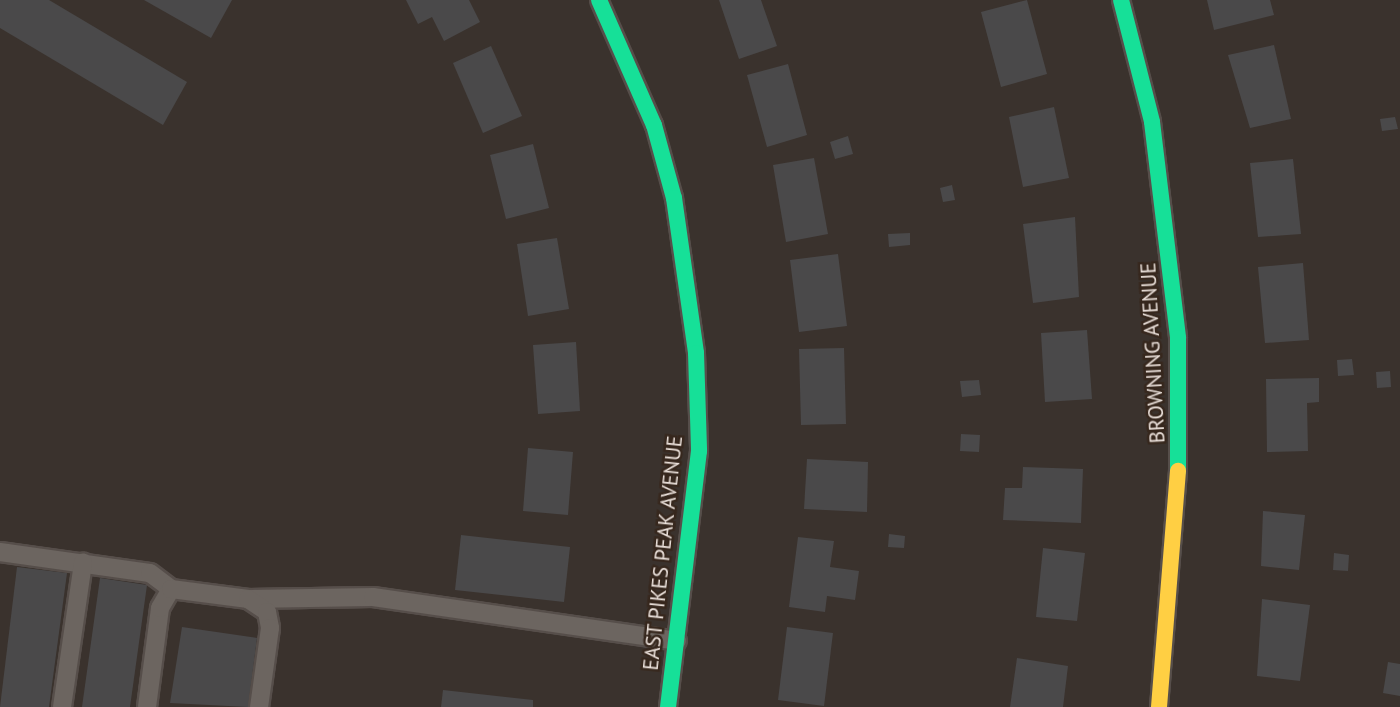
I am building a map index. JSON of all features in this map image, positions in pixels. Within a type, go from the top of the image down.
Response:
[{"type":"main road","name":"EAST PIKES PEAK AVENUE","points":[[599,0],[654,125],[688,273],[698,451],[668,707]]},
{"type":"main road","name":"BROWNING AVENUE","points":[[1121,0],[1152,122],[1178,338],[1178,527],[1159,707]]},
{"type":"lane","points":[[0,552],[149,573],[171,589],[248,599],[373,597],[677,641]]},
{"type":"lane","points":[[62,707],[83,564]]},
{"type":"lane","points":[[147,707],[160,608],[171,589]]},
{"type":"lane","points":[[248,599],[267,612],[270,628],[259,707]]},
{"type":"building","points":[[0,0],[49,0],[187,82],[163,125],[0,28]]},
{"type":"building","points":[[144,0],[232,0],[211,38]]},
{"type":"building","points":[[406,0],[469,0],[480,22],[444,41],[432,17],[418,24]]},
{"type":"building","points":[[719,0],[761,0],[777,46],[739,59]]},
{"type":"building","points":[[1027,0],[1047,74],[1001,87],[981,12]]},
{"type":"building","points":[[1207,0],[1270,0],[1274,15],[1214,30]]},
{"type":"building","points":[[1274,45],[1291,119],[1250,128],[1228,55]]},
{"type":"building","points":[[491,46],[522,116],[483,133],[453,63]]},
{"type":"building","points":[[788,64],[807,135],[767,147],[747,75]]},
{"type":"building","points":[[1054,107],[1069,178],[1023,187],[1009,117]]},
{"type":"building","points":[[1395,117],[1398,129],[1382,131],[1380,119]]},
{"type":"building","points":[[848,136],[853,154],[835,159],[830,142]]},
{"type":"building","points":[[533,144],[549,208],[506,219],[490,155]]},
{"type":"building","points":[[814,158],[828,234],[786,242],[773,165]]},
{"type":"building","points":[[1293,159],[1301,234],[1258,237],[1250,163]]},
{"type":"building","points":[[952,185],[955,200],[943,202],[940,188]]},
{"type":"building","points":[[1075,217],[1079,297],[1033,303],[1023,224]]},
{"type":"building","points":[[910,233],[910,245],[889,247],[888,234]]},
{"type":"building","points":[[557,238],[569,309],[528,316],[517,244]]},
{"type":"building","points":[[838,254],[847,326],[799,332],[790,260]]},
{"type":"building","points":[[1303,263],[1309,340],[1265,343],[1258,267]]},
{"type":"building","points":[[1087,330],[1092,399],[1045,402],[1041,333]]},
{"type":"building","points":[[576,342],[580,411],[538,414],[533,345]]},
{"type":"building","points":[[844,348],[846,424],[801,425],[799,349]]},
{"type":"building","points":[[1352,359],[1354,375],[1338,376],[1337,360]]},
{"type":"building","points":[[1390,371],[1391,387],[1377,388],[1376,372]]},
{"type":"building","points":[[1319,378],[1319,402],[1307,403],[1308,451],[1267,452],[1266,379]]},
{"type":"building","points":[[979,380],[981,395],[962,397],[960,381]]},
{"type":"building","points":[[961,434],[980,435],[979,452],[960,451]]},
{"type":"building","points":[[528,448],[573,452],[568,515],[523,511]]},
{"type":"building","points":[[807,459],[868,462],[867,512],[804,509]]},
{"type":"building","points":[[1023,467],[1083,469],[1081,523],[1003,520],[1005,488],[1022,488]]},
{"type":"building","points":[[1263,511],[1305,515],[1299,570],[1261,566]]},
{"type":"building","points":[[889,534],[905,536],[904,548],[888,547]]},
{"type":"building","points":[[461,535],[570,547],[564,602],[455,590]]},
{"type":"building","points":[[798,537],[834,541],[830,567],[859,571],[855,600],[827,596],[825,612],[789,607]]},
{"type":"building","points":[[1043,548],[1085,553],[1077,621],[1036,617]]},
{"type":"building","points":[[1334,553],[1349,555],[1348,571],[1333,570]]},
{"type":"building","points":[[17,567],[67,573],[49,707],[0,707]]},
{"type":"building","points":[[100,578],[147,585],[130,707],[82,707]]},
{"type":"building","points":[[1262,599],[1310,605],[1300,681],[1257,676]]},
{"type":"building","points":[[182,627],[257,638],[248,707],[170,703]]},
{"type":"building","points":[[787,627],[833,633],[824,706],[778,700]]},
{"type":"building","points":[[1017,658],[1068,666],[1063,707],[1010,707]]},
{"type":"building","points":[[1388,662],[1400,664],[1400,696],[1383,693]]},
{"type":"building","points":[[443,690],[533,700],[533,707],[441,707]]},
{"type":"traffic: fast","points":[[599,0],[654,125],[674,198],[696,353],[699,451],[668,707]]},
{"type":"traffic: fast","points":[[1121,0],[1152,122],[1178,338],[1178,471]]},
{"type":"traffic: slow","points":[[1159,707],[1178,471]]}]
